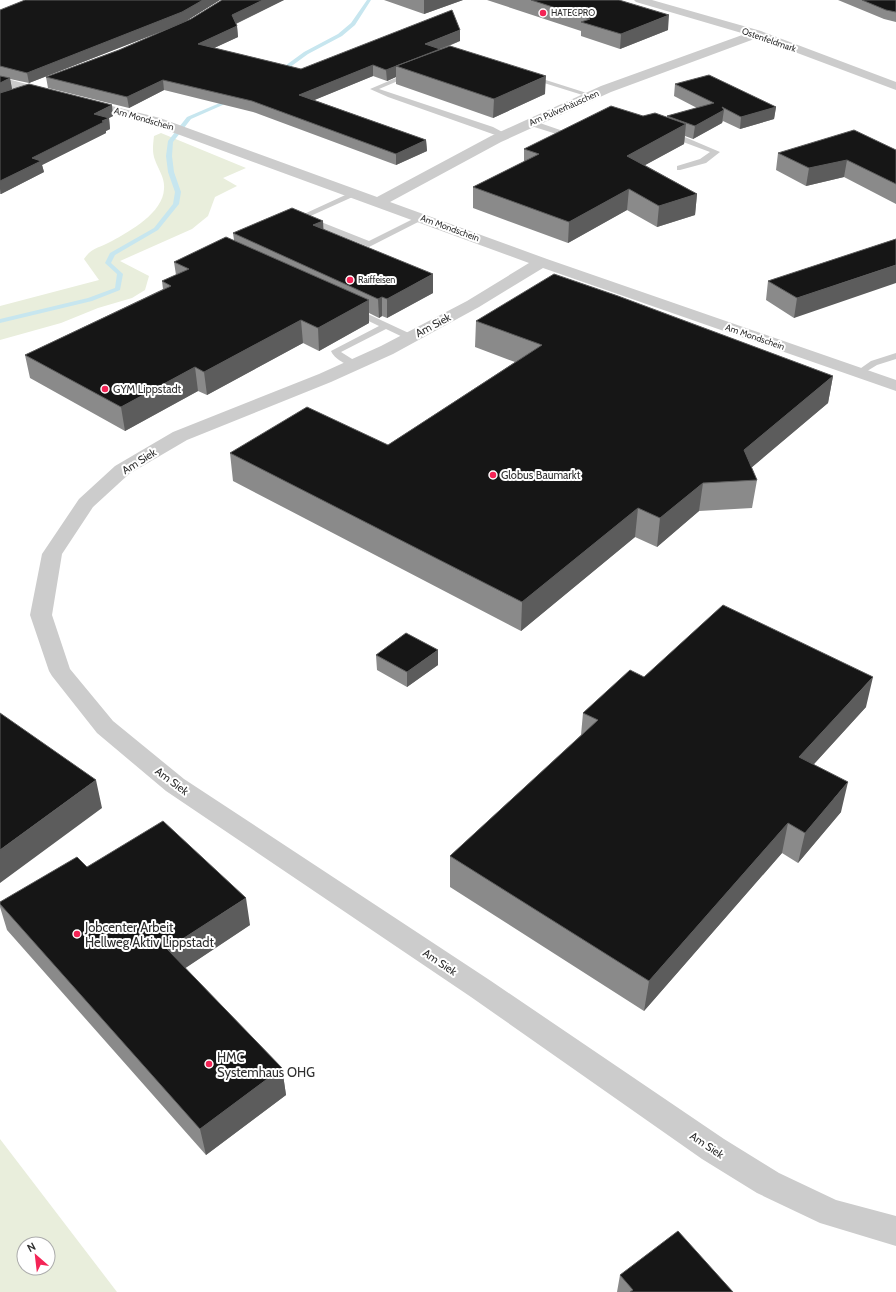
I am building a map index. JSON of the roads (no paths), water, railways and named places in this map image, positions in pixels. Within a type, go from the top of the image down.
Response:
[{"type":"street","name":"Ostenfeldmark","points":[[640,0],[757,34],[896,86]]},
{"type":"street","name":"Am Pulverhäuschen","points":[[380,202],[504,135],[591,96],[757,34]]},
{"type":"street","points":[[0,81],[57,96]]},
{"type":"street","points":[[11,95],[46,81]]},
{"type":"street","name":"Am Mondschein","points":[[72,100],[155,121],[380,202],[540,262],[896,386]]},
{"type":"street","name":"Am Siek","points":[[540,262],[473,304],[410,337],[325,378],[180,436],[122,470],[86,504],[52,554],[41,615],[60,671],[105,727],[175,785],[481,989],[713,1149],[768,1183],[831,1213],[896,1231]]},
{"type":"lane","points":[[417,72],[373,89],[504,135]]},
{"type":"lane","points":[[523,75],[591,96]]},
{"type":"lane","points":[[531,123],[566,135],[580,129]]},
{"type":"lane","points":[[664,132],[716,152],[703,161],[680,168]]},
{"type":"lane","points":[[286,223],[303,218],[354,193]]},
{"type":"lane","points":[[303,218],[369,244],[422,218]]},
{"type":"lane","points":[[348,308],[410,337]]},
{"type":"lane","points":[[355,364],[337,354],[336,351],[386,326]]},
{"type":"lane","points":[[859,373],[874,363],[896,356]]},
{"type":"waterway","points":[[280,72],[306,53],[340,35],[353,24],[369,0]]},
{"type":"waterway","points":[[0,321],[90,300],[118,289],[120,274],[108,263],[112,254],[156,229],[176,204],[178,192],[171,172],[169,156],[170,142],[189,118],[231,100]]},
{"type":"place","name":"HATECPRO","points":[[543,13]]},
{"type":"place","name":"Raiffeisen","points":[[350,280]]},
{"type":"place","name":"GYM Lippstadt","points":[[105,389]]},
{"type":"place","name":"Globus Baumarkt","points":[[493,475]]},
{"type":"place","name":"Jobcenter Arbeit Hellweg Aktiv Lippstadt","points":[[77,934]]},
{"type":"place","name":"HMC Systemhaus OHG","points":[[209,1064]]}]
